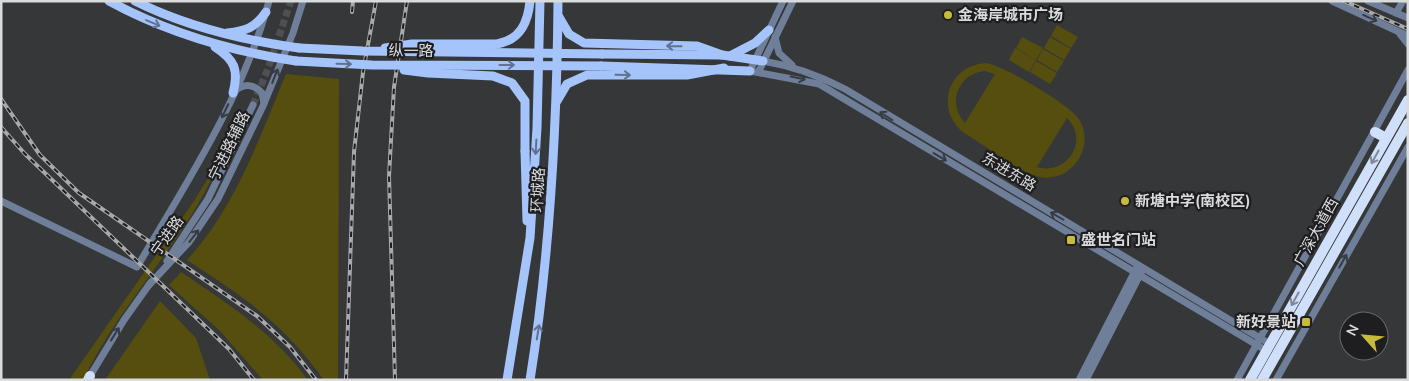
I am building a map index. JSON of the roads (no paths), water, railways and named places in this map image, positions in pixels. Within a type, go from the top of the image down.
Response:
[{"type":"highway","name":"广深大道西","points":[[1250,380],[1408,100]]},
{"type":"highway","name":"广深大道西","points":[[1262,380],[1408,123]]},
{"type":"highway","points":[[1375,132],[1386,138]]},
{"type":"highway","points":[[1385,163],[1408,135]]},
{"type":"main road","name":"纵一路","points":[[109,1],[154,23],[209,43],[296,61],[372,65],[599,70],[724,68]]},
{"type":"main road","name":"纵一路","points":[[134,1],[212,32],[299,48],[363,51],[726,55]]},
{"type":"main road","points":[[363,51],[403,45],[497,44],[509,41],[524,28],[529,15],[530,1]]},
{"type":"main road","points":[[507,380],[530,238],[537,128],[540,1]]},
{"type":"main road","name":"环城路","points":[[530,380],[546,274],[555,128],[558,1]]},
{"type":"main road","points":[[212,32],[226,33],[248,30],[258,24],[266,12]]},
{"type":"main road","points":[[558,15],[566,30],[574,38],[584,43],[597,45],[697,46],[726,55],[755,43],[772,33]]},
{"type":"main road","points":[[209,43],[226,54],[236,66],[237,74],[233,93]]},
{"type":"main road","points":[[597,45],[590,52],[588,61],[590,67],[599,70]]},
{"type":"main road","points":[[539,49],[557,49]]},
{"type":"main road","name":"东进东路","points":[[726,55],[759,60]]},
{"type":"main road","points":[[372,65],[428,73],[493,76],[506,80],[517,87],[525,101],[525,199],[530,238]]},
{"type":"main road","name":"东进东路","points":[[724,68],[755,71]]},
{"type":"main road","points":[[555,106],[561,91],[571,81],[599,70]]},
{"type":"main road","points":[[537,128],[540,123],[547,120],[555,128]]},
{"type":"street","name":"宁进路辅路","points":[[1,201],[137,267],[198,164],[233,93],[255,41],[269,1]]},
{"type":"street","name":"宁进路辅路","points":[[149,285],[190,242],[210,214],[263,106],[288,46],[303,1]]},
{"type":"street","points":[[755,71],[772,33],[783,1]]},
{"type":"street","points":[[772,33],[794,1]]},
{"type":"street","points":[[1332,1],[1408,36]]},
{"type":"street","points":[[1396,13],[1403,1]]},
{"type":"street","points":[[1371,2],[1408,18]]},
{"type":"street","points":[[1396,31],[1408,44]]},
{"type":"street","points":[[772,33],[779,53],[794,67]]},
{"type":"street","name":"东进东路","points":[[759,60],[794,67],[819,76],[845,90],[1268,347]]},
{"type":"street","points":[[1237,380],[1408,70]]},
{"type":"street","name":"东进东路","points":[[755,71],[819,84],[1139,269]]},
{"type":"street","points":[[233,93],[242,86],[253,86],[262,93],[263,106]]},
{"type":"street","name":"宁进路","points":[[89,378],[112,338],[186,234],[208,199],[228,162],[252,105]]},
{"type":"street","points":[[1276,380],[1408,147]]},
{"type":"street","points":[[1079,380],[1139,269]]},
{"type":"street","points":[[1086,380],[1139,269]]},
{"type":"tunnel","points":[[253,105],[291,1]]},
{"type":"railway","points":[[352,12],[353,1]]},
{"type":"railway","points":[[346,380],[354,152],[363,72],[376,1]]},
{"type":"railway","points":[[395,380],[389,176],[394,87],[407,1]]},
{"type":"railway","points":[[1344,1],[1408,29]]},
{"type":"railway","points":[[1,99],[40,155],[79,193],[257,316],[290,347],[316,380]]},
{"type":"railway","points":[[1,127],[25,154],[229,349],[254,380]]},
{"type":"place","name":"金海岸城市广场","points":[[948,15]]},
{"type":"place","name":"新塘中学(南校区)","points":[[1125,201]]},
{"type":"place","name":"盛世名门站","points":[[1071,240]]},
{"type":"place","name":"新好景站","points":[[1306,322]]}]
